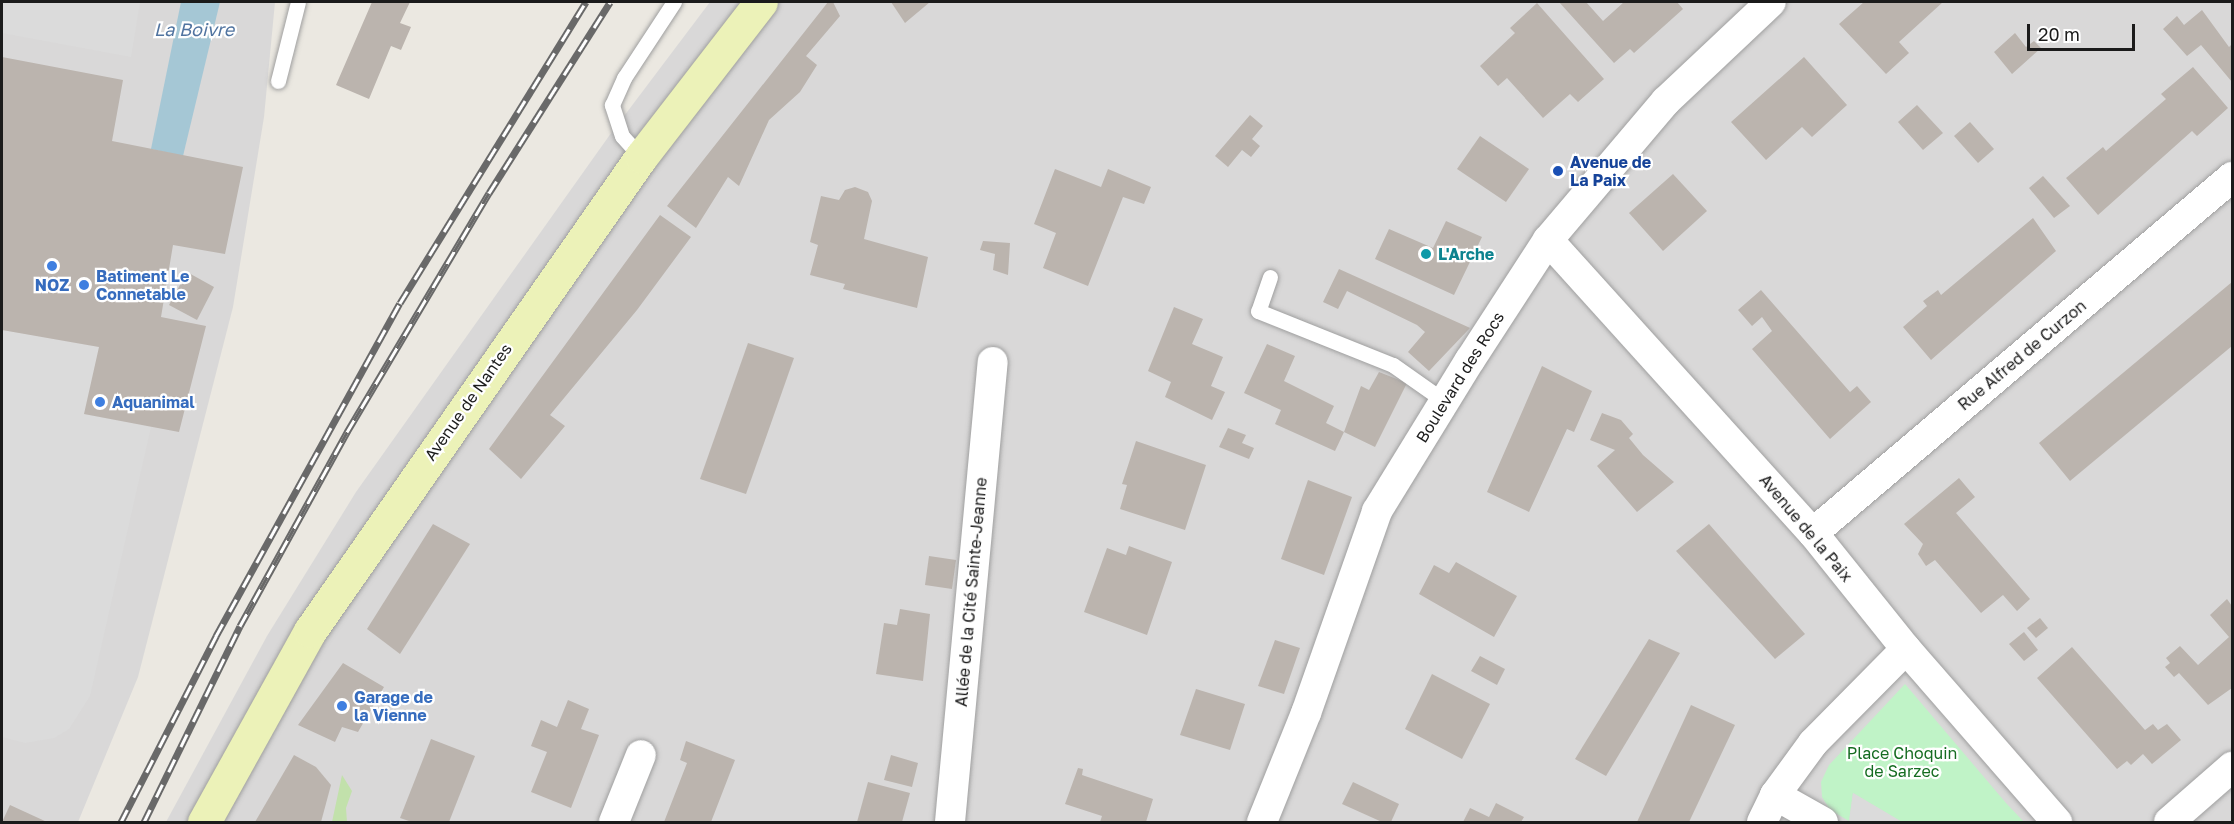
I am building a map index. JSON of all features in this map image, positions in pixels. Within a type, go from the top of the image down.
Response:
[{"type":"main road","name":"Avenue de Nantes","points":[[204,822],[310,631],[641,157],[761,2]]},
{"type":"street","name":"Boulevard des Rocs","points":[[1262,822],[1306,713],[1377,511],[1444,401],[1548,240],[1666,101],[1772,2]]},
{"type":"street","name":"Rue Alfred de Curzon","points":[[1813,533],[2232,177]]},
{"type":"street","name":"Avenue de la Paix","points":[[1548,240],[1813,533],[1906,650],[2057,822]]},
{"type":"street","name":"Allée de la Cité Sainte-Jeanne","points":[[950,822],[993,362]]},
{"type":"street","points":[[1762,822],[1775,795],[1813,743],[1906,650]]},
{"type":"street","points":[[614,822],[641,755]]},
{"type":"street","points":[[2169,822],[2232,767]]},
{"type":"street","points":[[1775,795],[1823,822]]},
{"type":"lane","points":[[278,81],[298,2]]},
{"type":"lane","points":[[641,157],[622,136],[612,105],[624,78],[674,2]]},
{"type":"lane","points":[[1270,277],[1258,311],[1393,365],[1444,401]]},
{"type":"shaded area","points":[[2,2],[275,2],[264,117],[233,307],[138,677],[78,822],[2,822]]},
{"type":"shaded area","points":[[2,2],[140,2],[131,57],[2,33]]},
{"type":"shaded area","points":[[710,2],[2232,2],[2232,822],[166,822],[267,636],[356,492],[609,136]]},
{"type":"shaded area","points":[[2,330],[99,347],[84,414],[151,427],[90,696],[69,729],[54,738],[25,743],[2,737]]},
{"type":"shaded area","points":[[1853,793],[1902,822],[1849,822]]},
{"type":"green space","name":"Place Choquin de Sarzec","points":[[1905,684],[2024,822],[1902,822],[1853,793],[1849,821],[1830,810],[1822,797],[1821,782],[1829,765]]},
{"type":"green space","points":[[342,775],[352,791],[346,808],[347,822],[332,822]]},
{"type":"water","name":"La Boivre","points":[[181,2],[220,2],[183,156],[151,149]]},
{"type":"building","points":[[372,2],[410,2],[400,23],[411,27],[401,50],[391,46],[369,99],[336,85]]},
{"type":"building","points":[[828,2],[833,2],[840,16],[806,56],[817,65],[800,92],[769,120],[739,186],[728,177],[696,228],[667,206]]},
{"type":"building","points":[[891,2],[930,2],[905,23]]},
{"type":"building","points":[[1559,2],[1586,2],[1603,21],[1624,2],[1677,2],[1683,9],[1634,53],[1630,49],[1614,63]]},
{"type":"building","points":[[1864,2],[1943,2],[1899,42],[1909,53],[1886,74],[1839,24]]},
{"type":"building","points":[[1537,3],[1604,79],[1578,102],[1570,94],[1543,118],[1507,78],[1498,86],[1480,66],[1515,33],[1510,28]]},
{"type":"building","points":[[2202,10],[2229,47],[2232,44],[2232,82],[2201,45],[2187,56],[2163,29],[2177,16],[2184,25]]},
{"type":"building","points":[[2015,33],[2026,47],[2034,41],[2041,48],[2012,74],[1994,52]]},
{"type":"building","name":"Batiment Le Connetable","points":[[2,57],[123,80],[112,141],[243,167],[225,254],[173,245],[161,317],[206,326],[179,432],[84,414],[99,347],[2,330]]},
{"type":"building","points":[[1804,57],[1847,105],[1812,137],[1802,127],[1766,160],[1731,122]]},
{"type":"building","points":[[2193,67],[2228,108],[2197,136],[2192,131],[2098,215],[2066,178],[2103,147],[2106,151],[2166,99],[2161,94]]},
{"type":"building","points":[[1917,105],[1943,133],[1923,150],[1898,122]]},
{"type":"building","points":[[1250,115],[1263,126],[1252,139],[1260,146],[1251,157],[1242,150],[1228,167],[1215,156]]},
{"type":"building","points":[[1970,122],[1994,149],[1978,163],[1954,136]]},
{"type":"building","points":[[1480,136],[1529,169],[1506,202],[1457,169]]},
{"type":"building","points":[[1055,169],[1101,187],[1108,169],[1151,187],[1144,204],[1123,197],[1088,286],[1043,268],[1056,233],[1034,224]]},
{"type":"building","points":[[1673,174],[1707,211],[1663,251],[1629,213]]},
{"type":"building","points":[[2043,176],[2070,206],[2054,218],[2029,188]]},
{"type":"building","points":[[855,187],[868,192],[872,201],[864,239],[928,257],[917,308],[843,289],[845,284],[810,275],[818,245],[810,242],[821,196],[839,200],[845,190]]},
{"type":"building","points":[[660,215],[691,237],[637,310],[550,415],[565,426],[521,479],[489,449]]},
{"type":"building","points":[[2033,218],[2056,251],[1931,360],[1903,327],[1927,306],[1923,301],[1938,290],[1941,295]]},
{"type":"building","name":"L'Arche","points":[[1446,221],[1482,237],[1454,295],[1375,259],[1389,229],[1433,248]]},
{"type":"building","points":[[983,241],[1010,243],[1008,275],[993,270],[995,254],[980,250]]},
{"type":"building","points":[[1339,269],[1470,328],[1429,371],[1408,352],[1425,332],[1417,325],[1347,291],[1338,309],[1323,302]]},
{"type":"building","points":[[187,272],[214,287],[197,320],[169,305]]},
{"type":"building","points":[[2232,282],[2232,346],[2070,481],[2039,443]]},
{"type":"building","points":[[1761,290],[1850,392],[1857,386],[1871,402],[1830,439],[1752,349],[1772,331],[1762,317],[1752,326],[1738,310]]},
{"type":"building","points":[[1174,307],[1203,319],[1192,344],[1223,357],[1211,386],[1225,392],[1212,420],[1165,397],[1171,382],[1148,371]]},
{"type":"building","points":[[748,343],[794,358],[746,494],[700,479]]},
{"type":"building","points":[[1267,344],[1295,356],[1284,381],[1334,406],[1326,423],[1344,432],[1335,451],[1275,424],[1281,410],[1244,393]]},
{"type":"building","points":[[1542,366],[1592,391],[1574,432],[1567,429],[1529,512],[1487,492]]},
{"type":"building","points":[[1379,372],[1407,383],[1375,447],[1344,432],[1361,386],[1369,390]]},
{"type":"building","points":[[1602,413],[1621,420],[1633,434],[1629,438],[1643,455],[1674,482],[1637,512],[1597,466],[1615,450],[1590,440]]},
{"type":"building","points":[[1228,428],[1246,435],[1242,443],[1254,448],[1249,459],[1219,447]]},
{"type":"building","points":[[1136,441],[1206,465],[1185,530],[1120,509],[1127,485],[1122,484]]},
{"type":"building","points":[[1959,478],[1975,497],[1956,513],[2030,599],[2017,611],[2003,595],[1981,613],[1935,560],[1926,566],[1918,554],[1923,544],[1904,524]]},
{"type":"building","points":[[1308,480],[1352,497],[1324,575],[1281,559]]},
{"type":"building","points":[[433,524],[470,544],[400,654],[367,629]]},
{"type":"building","points":[[1709,524],[1805,634],[1775,659],[1676,551]]},
{"type":"building","points":[[1129,546],[1172,562],[1147,635],[1084,612],[1107,548],[1126,555]]},
{"type":"building","points":[[929,556],[956,560],[952,589],[925,585]]},
{"type":"building","points":[[1456,562],[1517,596],[1494,637],[1419,594],[1434,565],[1449,573]]},
{"type":"building","points":[[2227,599],[2232,606],[2232,688],[2208,705],[2179,673],[2174,677],[2165,667],[2170,663],[2166,658],[2180,646],[2198,665],[2229,637],[2210,615]]},
{"type":"building","points":[[900,609],[930,614],[923,681],[876,674],[884,623],[897,625]]},
{"type":"building","points":[[2040,618],[2048,628],[2036,638],[2027,628]]},
{"type":"building","points":[[2024,632],[2038,650],[2024,661],[2009,644]]},
{"type":"building","points":[[1649,639],[1680,653],[1606,776],[1575,759]]},
{"type":"building","points":[[1275,640],[1300,648],[1284,694],[1258,686]]},
{"type":"building","points":[[2072,647],[2145,730],[2153,724],[2158,730],[2167,724],[2181,740],[2152,764],[2143,754],[2131,765],[2127,761],[2117,769],[2037,678]]},
{"type":"building","points":[[1480,656],[1505,669],[1497,685],[1471,671]]},
{"type":"building","name":"Garage de la Vienne","points":[[343,663],[384,687],[358,732],[342,727],[335,742],[298,725]]},
{"type":"building","points":[[1432,674],[1490,704],[1462,759],[1405,729]]},
{"type":"building","points":[[1196,689],[1245,704],[1230,750],[1180,735]]},
{"type":"building","points":[[568,700],[589,709],[581,729],[599,735],[571,808],[531,792],[547,752],[531,746],[541,720],[557,727]]},
{"type":"building","points":[[1691,705],[1735,725],[1689,822],[1637,822]]},
{"type":"building","points":[[431,739],[475,756],[449,822],[412,822],[400,818]]},
{"type":"building","points":[[686,741],[735,760],[711,822],[664,822],[687,763],[680,760]]},
{"type":"building","points":[[294,755],[316,767],[331,785],[321,822],[255,822]]},
{"type":"building","points":[[891,755],[918,763],[912,787],[884,780]]},
{"type":"building","points":[[1078,768],[1083,769],[1082,775],[1153,799],[1146,822],[1100,822],[1102,816],[1065,804]]},
{"type":"building","points":[[868,782],[910,793],[902,822],[857,822]]},
{"type":"building","points":[[1353,782],[1399,804],[1391,822],[1382,822],[1342,804]]},
{"type":"building","points":[[1496,803],[1524,817],[1521,822],[1463,822],[1470,808],[1489,817]]},
{"type":"building","points":[[10,805],[47,822],[2,822]]},
{"type":"railway","points":[[121,822],[216,636],[400,303],[586,2]]},
{"type":"railway","points":[[144,822],[240,626],[347,432],[489,193],[610,2]]},
{"type":"place","name":"Avenue de La Paix","points":[[1558,171]]},
{"type":"place","name":"L'Arche","points":[[1426,254]]},
{"type":"place","name":"NOZ","points":[[52,266]]},
{"type":"place","name":"Batiment Le Connetable","points":[[84,285]]},
{"type":"place","name":"Aquanimal","points":[[100,402]]},
{"type":"place","name":"Garage de la Vienne","points":[[342,706]]}]
